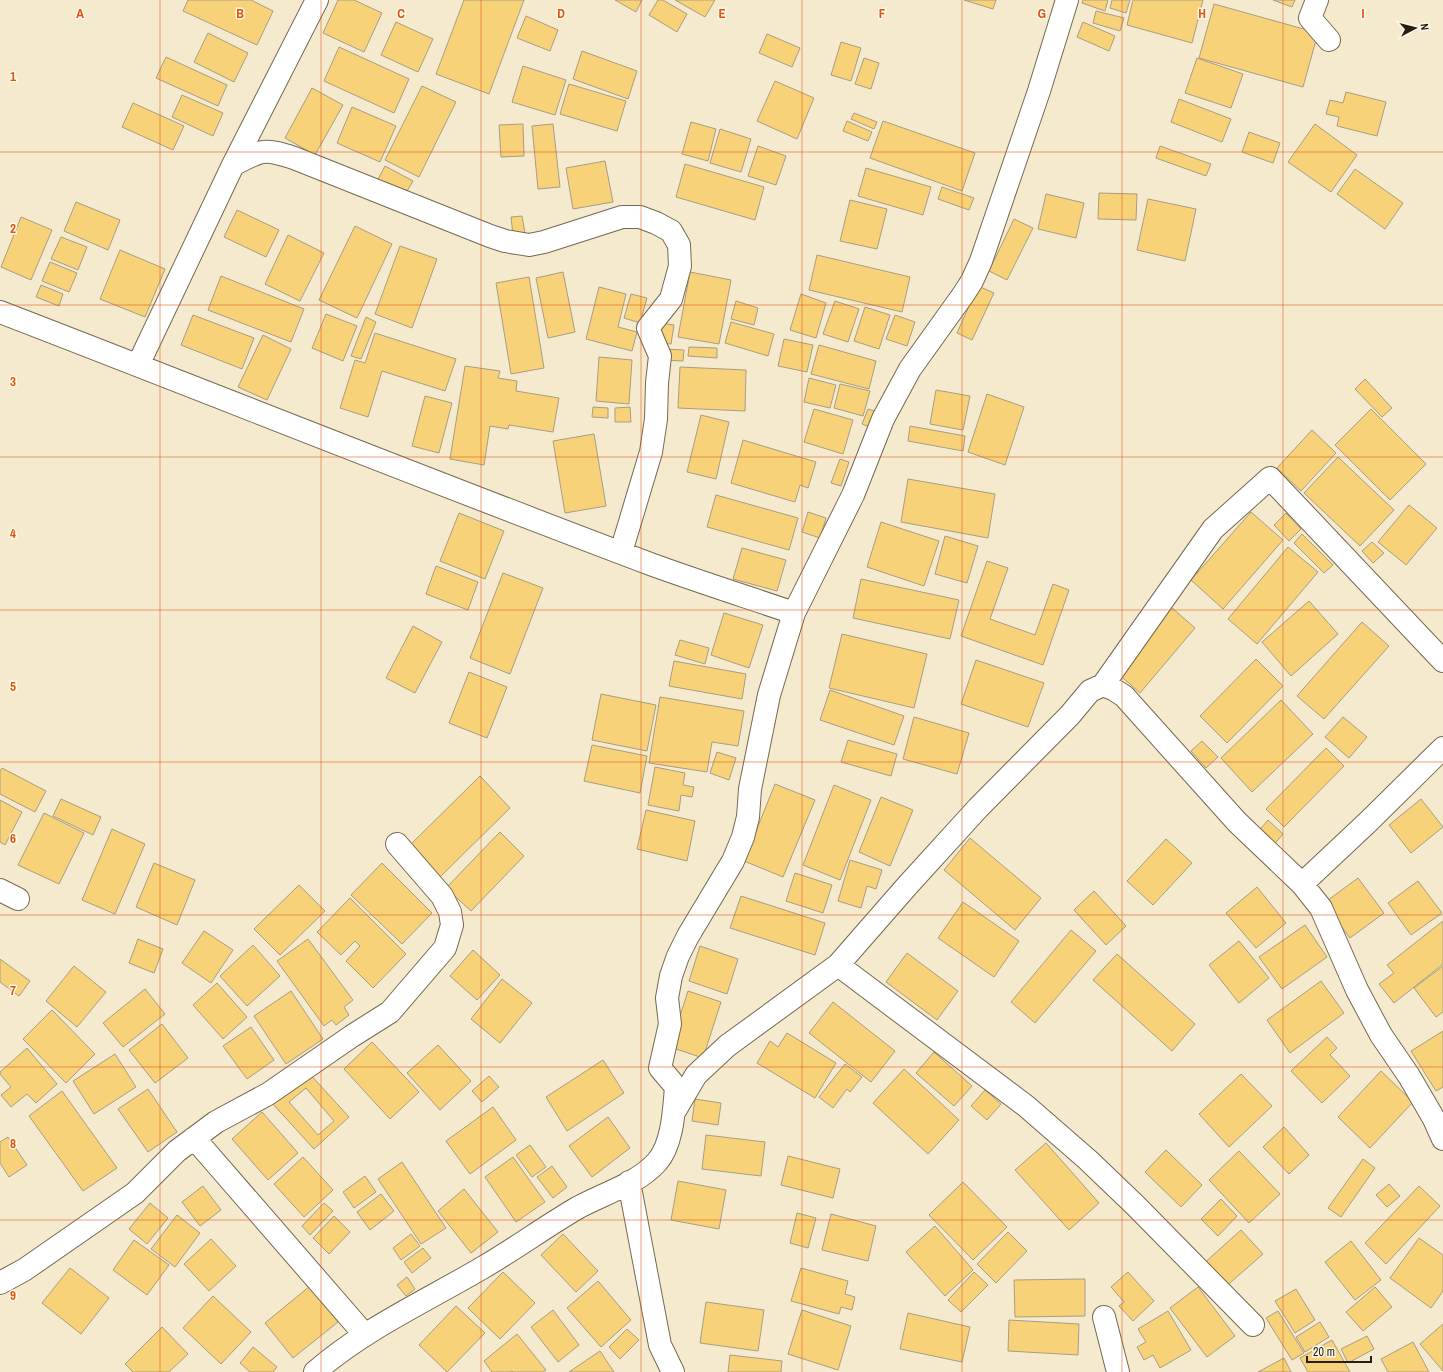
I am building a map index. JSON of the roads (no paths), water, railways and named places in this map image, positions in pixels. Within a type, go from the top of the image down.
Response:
[{"type":"street","points":[[138,365],[233,165],[317,0]]},
{"type":"street","points":[[315,1372],[332,1357],[365,1334],[483,1267],[580,1207],[638,1178],[658,1161],[668,1143],[674,1113],[676,1087],[660,1068],[670,1024],[667,998],[671,976],[678,956],[688,936],[733,861],[743,837],[748,817],[750,789],[769,695],[794,613],[853,495],[883,419],[910,369],[963,295],[972,281],[981,261],[1039,91],[1067,0]]},
{"type":"street","points":[[1317,0],[1310,18],[1328,40]]},
{"type":"street","points":[[233,165],[262,151],[274,151],[490,236],[515,243],[529,245],[544,242],[622,217],[640,217],[671,231],[679,245],[680,266],[672,299],[648,328],[660,356],[657,383],[656,419],[651,452],[621,552]]},
{"type":"street","points":[[0,312],[655,566],[794,613]]},
{"type":"street","points":[[674,1113],[696,1075],[727,1046],[838,965],[978,808],[1070,715],[1090,691],[1103,686],[1213,529],[1270,478],[1443,661]]},
{"type":"street","points":[[1103,686],[1114,689],[1124,696],[1237,822],[1302,884],[1321,908],[1357,990],[1377,1028],[1412,1082],[1434,1119],[1443,1139]]},
{"type":"street","points":[[1302,884],[1370,821],[1443,748]]},
{"type":"street","points":[[0,1284],[24,1270],[135,1193],[177,1151],[216,1122],[268,1094],[352,1036],[390,1012],[445,948],[452,925],[450,912],[442,896],[397,844]]},
{"type":"street","points":[[789,984],[819,971],[838,965]]},
{"type":"street","points":[[838,965],[1026,1106],[1088,1160],[1136,1206],[1253,1324]]},
{"type":"street","points":[[194,1138],[365,1334]]},
{"type":"street","points":[[629,1182],[660,1345],[673,1372]]},
{"type":"street","points":[[1104,1316],[1118,1372]]}]
